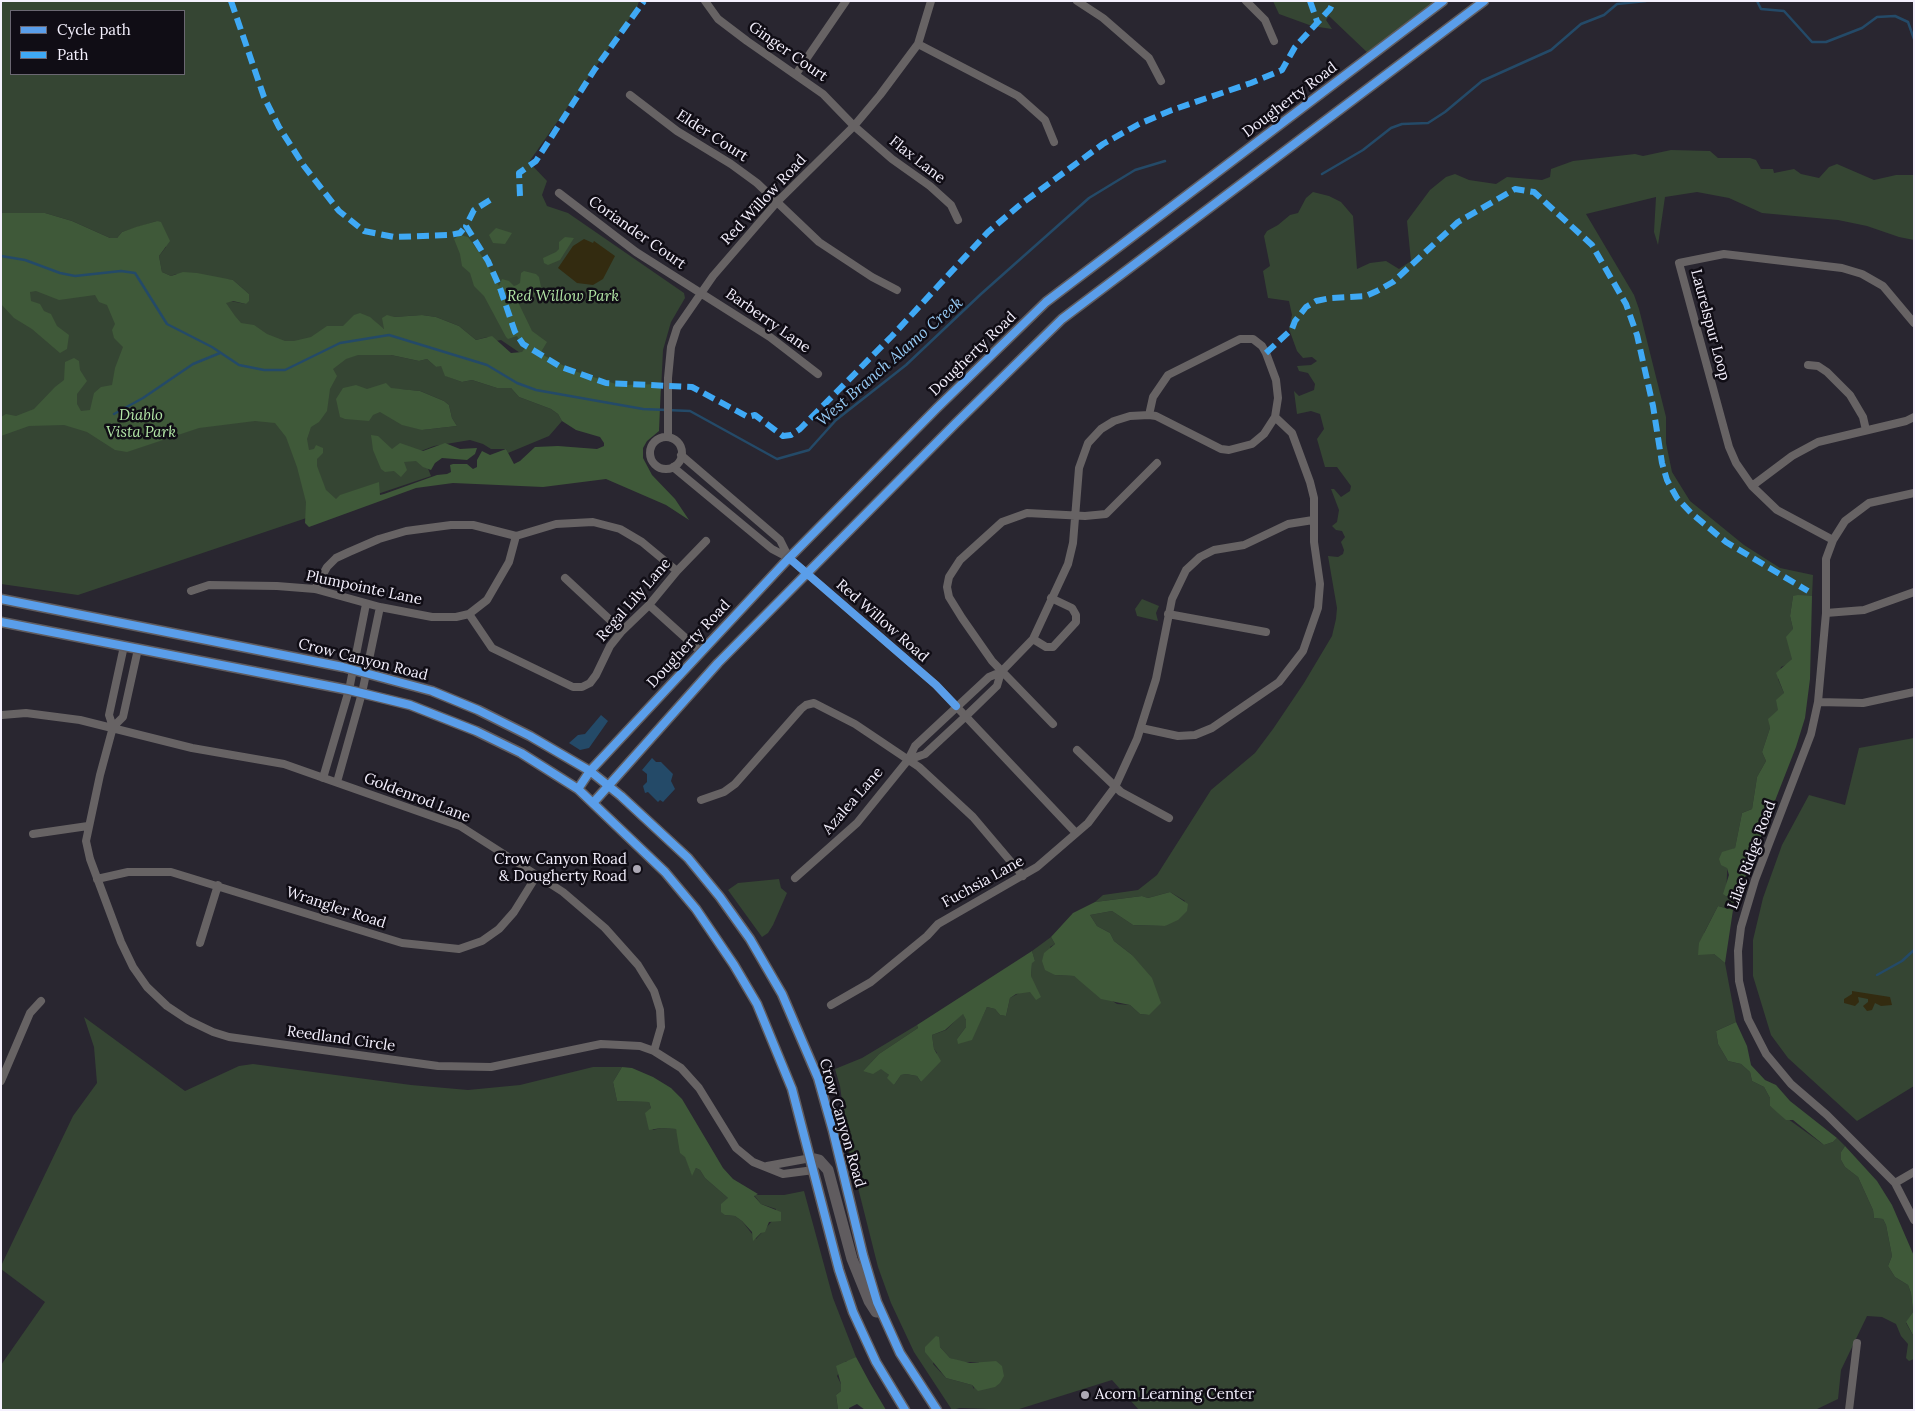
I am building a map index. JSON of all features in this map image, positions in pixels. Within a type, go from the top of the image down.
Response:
[{"type":"main road","name":"Dougherty Road","points":[[578,789],[590,771],[700,651],[789,558],[937,408],[1046,302],[1444,1]]},
{"type":"main road","points":[[593,803],[718,663],[954,424],[1062,319],[1484,1]]},
{"type":"main road","name":"Crow Canyon Road","points":[[1,599],[353,669],[432,691],[478,710],[530,736],[590,771],[660,830],[688,858],[750,939],[782,994],[818,1078],[863,1255],[884,1320],[900,1353],[937,1410]]},
{"type":"main road","points":[[1,622],[349,690],[410,705],[476,731],[521,753],[578,789],[665,872],[696,909],[734,965],[757,1004],[780,1055],[792,1089],[839,1270],[853,1312],[876,1362],[905,1410]]},
{"type":"main road","points":[[811,1158],[819,1160],[828,1170],[852,1259],[869,1301],[884,1320]]},
{"type":"street","name":"Ginger Court","points":[[705,1],[718,19],[823,94],[854,126]]},
{"type":"street","points":[[796,74],[846,1]]},
{"type":"street","name":"Red Willow Road","points":[[668,437],[668,378],[671,347],[677,328],[713,276],[777,202],[854,126],[918,44],[931,1]]},
{"type":"street","points":[[1077,1],[1103,18],[1148,58],[1161,82]]},
{"type":"street","points":[[1246,1],[1265,20],[1274,41]]},
{"type":"street","points":[[918,44],[1018,96],[1045,120],[1054,142]]},
{"type":"street","name":"Elder Court","points":[[630,95],[677,131],[731,164],[757,183],[819,242],[872,277],[897,290]]},
{"type":"street","name":"Flax Lane","points":[[854,126],[892,160],[930,186],[951,205],[958,220]]},
{"type":"street","name":"Coriander Court","points":[[559,193],[636,252],[702,292]]},
{"type":"street","name":"Laurelspur Loop","points":[[1833,540],[1777,510],[1752,486],[1736,464],[1729,447],[1679,263],[1724,254],[1842,268],[1862,274],[1883,286],[1914,323]]},
{"type":"street","name":"Barberry Lane","points":[[702,292],[770,337],[818,374]]},
{"type":"street","points":[[1002,672],[1033,639],[1068,564],[1076,516],[1079,468],[1088,443],[1101,429],[1114,421],[1130,416],[1149,416],[1156,416],[1213,446],[1229,450],[1252,444],[1264,434],[1275,417],[1277,389],[1270,361],[1262,346],[1247,338],[1240,339],[1168,374],[1153,397],[1149,416]]},
{"type":"street","points":[[1808,365],[1818,366],[1827,372],[1850,395],[1863,417],[1866,430]]},
{"type":"street","points":[[1141,728],[1178,736],[1195,735],[1212,728],[1256,700],[1279,682],[1303,651],[1318,608],[1320,584],[1312,490],[1292,433],[1275,417]]},
{"type":"street","points":[[1752,486],[1806,447],[1818,442],[1914,417]]},
{"type":"street","points":[[668,437],[678,443],[681,455],[673,467],[659,467],[650,456],[653,443],[660,438],[668,437]]},
{"type":"street","name":"Red Willow Road","points":[[681,455],[780,540],[789,558]]},
{"type":"street","points":[[1053,724],[1002,672],[953,605],[947,588],[954,568],[1002,522],[1013,517],[1038,513],[1076,516],[1106,514],[1157,463]]},
{"type":"street","name":"Red Willow Road","points":[[673,467],[772,549],[789,558],[936,685],[1076,833]]},
{"type":"street","name":"Lilac Ridge Road","points":[[1914,493],[1869,503],[1845,521],[1833,540],[1826,559],[1826,613],[1818,702],[1811,734],[1755,880],[1741,927],[1738,951],[1739,981],[1748,1019],[1766,1054],[1791,1084],[1827,1115],[1895,1182],[1914,1220]]},
{"type":"street","name":"Fuchsia Lane","points":[[831,1005],[871,982],[927,936],[938,924],[962,908],[1006,887],[1037,867],[1088,823],[1115,787],[1141,728],[1156,679],[1168,614],[1186,570],[1200,557],[1214,550],[1244,545],[1288,524],[1314,520]]},
{"type":"street","points":[[315,589],[327,567],[336,558],[379,539],[406,531],[451,524],[473,525],[516,536],[556,524],[593,522],[620,529],[642,542],[677,571]]},
{"type":"street","points":[[469,614],[487,600],[498,585],[509,562],[516,536]]},
{"type":"street","name":"Regal Lily Lane","points":[[469,614],[492,648],[573,687],[582,687],[590,683],[610,646],[622,631],[649,605],[677,571],[706,541]]},
{"type":"street","points":[[565,578],[622,631]]},
{"type":"street","name":"Plumpointe Lane","points":[[191,591],[208,585],[277,586],[315,589],[366,604],[432,617],[469,614]]},
{"type":"street","points":[[1826,613],[1864,610],[1914,592]]},
{"type":"street","points":[[1033,639],[1046,647],[1053,646],[1076,622],[1076,615],[1072,608],[1051,598]]},
{"type":"street","points":[[323,778],[349,690],[366,604]]},
{"type":"street","points":[[649,605],[700,651]]},
{"type":"street","points":[[337,782],[367,673],[380,607]]},
{"type":"street","points":[[1168,614],[1266,632]]},
{"type":"street","name":"Reedland Circle","points":[[124,646],[110,715],[113,727],[88,826],[86,841],[97,879],[121,942],[133,967],[147,987],[167,1006],[212,1032],[246,1041],[438,1066],[491,1067],[601,1044],[624,1044],[654,1051],[681,1068],[699,1088],[736,1148],[753,1162],[783,1174],[814,1170]]},
{"type":"street","name":"Reedland Circle","points":[[113,727],[123,717],[138,649]]},
{"type":"street","name":"Azalea Lane","points":[[795,878],[857,823],[908,760],[914,746],[989,677],[1002,672]]},
{"type":"street","name":"Azalea Lane","points":[[908,760],[924,754],[966,716],[997,686],[1002,672]]},
{"type":"street","points":[[1818,702],[1863,703],[1914,692]]},
{"type":"street","points":[[701,800],[724,792],[735,784],[794,717],[810,703],[824,706],[855,724],[908,760],[955,800],[996,843],[1023,876]]},
{"type":"street","name":"Goldenrod Lane","points":[[2,715],[26,713],[113,727],[192,748],[284,764],[460,826],[537,874],[585,909],[605,928],[648,979],[660,1010],[661,1027],[654,1051]]},
{"type":"street","points":[[1077,750],[1115,787],[1169,818]]},
{"type":"street","points":[[33,834],[88,826]]},
{"type":"street","name":"Wrangler Road","points":[[97,879],[128,872],[156,870],[187,875],[402,943],[459,948],[482,942],[500,929],[514,912],[537,874]]},
{"type":"street","points":[[200,943],[218,885]]},
{"type":"street","points":[[1,1081],[30,1013],[41,1001]]},
{"type":"street","points":[[767,1166],[811,1158]]},
{"type":"street","points":[[1895,1182],[1914,1172]]},
{"type":"street","points":[[1849,1410],[1857,1343]]},
{"type":"green space","points":[[1,1],[639,1],[637,8],[529,162],[547,181],[542,195],[547,206],[568,213],[684,293],[685,298],[671,322],[663,350],[661,391],[551,374],[501,340],[496,341],[487,337],[476,340],[459,326],[436,317],[422,315],[394,317],[383,321],[385,329],[381,328],[372,319],[391,355],[419,361],[427,359],[436,367],[441,365],[446,376],[462,382],[472,380],[497,388],[511,388],[519,397],[551,409],[558,414],[562,421],[549,436],[508,453],[506,449],[491,449],[470,440],[434,446],[421,451],[431,476],[78,595],[1,584],[1,256],[246,304],[249,294],[233,280],[176,274],[171,276],[162,272],[159,256],[166,247],[157,221],[122,232],[117,238],[110,238],[72,221],[45,213],[1,213]],"holes":[[[399,389],[420,391],[449,405],[452,418],[457,426],[422,430]]]},
{"type":"green space","points":[[1273,1],[1443,1],[1371,56],[1329,16],[1326,20],[1332,29],[1312,26],[1279,14]]},
{"type":"green space","points":[[1671,150],[1710,151],[1718,158],[1750,158],[1756,160],[1761,169],[1773,169],[1774,173],[1794,169],[1801,174],[1819,178],[1829,167],[1837,164],[1874,180],[1896,175],[1914,175],[1914,240],[1867,226],[1838,220],[1762,213],[1729,198],[1697,192],[1665,197],[1658,245],[1654,232],[1656,197],[1586,214],[1634,295],[1666,417],[1666,443],[1672,472],[1690,501],[1744,545],[1780,568],[1813,575],[1812,596],[1793,596],[1790,616],[1793,629],[1792,659],[1788,664],[1781,667],[1778,679],[1784,693],[1779,710],[1769,719],[1770,728],[1762,752],[1766,761],[1757,777],[1752,809],[1742,813],[1735,848],[1728,852],[1726,896],[1737,898],[1733,910],[1718,906],[1704,933],[1714,954],[1725,963],[1736,1022],[1716,1031],[1718,1044],[1728,1061],[1741,1064],[1750,1072],[1752,1081],[1764,1087],[1770,1098],[1770,1106],[1824,1145],[1833,1142],[1837,1138],[1845,1146],[1841,1152],[1841,1160],[1845,1167],[1858,1177],[1873,1210],[1874,1218],[1883,1219],[1886,1225],[1892,1256],[1888,1266],[1895,1277],[1908,1285],[1911,1293],[1913,1312],[1906,1323],[1914,1337],[1914,1359],[1909,1361],[1906,1358],[1908,1344],[1901,1336],[1896,1324],[1882,1317],[1867,1316],[1841,1370],[1838,1399],[1815,1410],[1139,1410],[1112,1380],[1016,1410],[960,1408],[952,1410],[914,1352],[891,1303],[878,1267],[849,1152],[840,1086],[835,1069],[862,1058],[917,1025],[918,1028],[879,1054],[863,1071],[881,1068],[889,1075],[894,1085],[901,1075],[906,1074],[917,1076],[921,1082],[937,1053],[934,1049],[932,1035],[946,1030],[963,1013],[966,1027],[957,1039],[973,1036],[987,1007],[995,1009],[1000,1015],[1006,1016],[1010,998],[1021,992],[1030,992],[1037,989],[1032,983],[1031,976],[1032,962],[1035,961],[1032,951],[1051,937],[1055,944],[1050,947],[1055,975],[1074,976],[1117,1004],[1130,1005],[1140,1014],[1149,1015],[1132,955],[1114,941],[1110,933],[1097,926],[1090,915],[1112,911],[1133,925],[1165,926],[1185,901],[1170,892],[1148,898],[1142,896],[1095,902],[1103,895],[1138,890],[1157,875],[1211,790],[1255,753],[1273,729],[1304,683],[1332,636],[1336,619],[1337,608],[1328,556],[1338,557],[1343,554],[1344,550],[1341,542],[1345,537],[1342,531],[1336,530],[1332,526],[1337,522],[1339,510],[1331,489],[1334,489],[1341,497],[1350,491],[1351,486],[1337,467],[1325,467],[1317,439],[1324,429],[1320,414],[1311,411],[1297,414],[1294,391],[1299,396],[1314,390],[1315,384],[1308,373],[1299,371],[1297,366],[1311,365],[1317,361],[1312,357],[1303,358],[1297,351],[1289,329],[1292,315],[1289,301],[1268,298],[1263,271],[1270,266],[1264,236],[1267,231],[1290,215],[1298,213],[1306,198],[1313,192],[1329,196],[1341,202],[1353,216],[1357,269],[1370,263],[1386,261],[1399,269],[1411,261],[1407,221],[1430,190],[1446,177],[1455,174],[1469,180],[1496,184],[1507,177],[1542,180],[1550,177],[1551,169],[1573,161],[1635,154],[1643,156]],"holes":[[[940,1347],[950,1358],[961,1362],[979,1362],[974,1389],[972,1385],[946,1378],[933,1364]]]},
{"type":"green space","name":"Diablo Vista Park","points":[[1,213],[45,213],[72,221],[110,238],[117,238],[122,232],[157,221],[161,222],[170,241],[159,256],[162,272],[171,276],[183,272],[233,280],[249,294],[249,301],[246,304],[233,301],[226,303],[235,316],[241,323],[254,325],[267,334],[285,341],[311,337],[327,326],[343,326],[354,315],[360,313],[370,317],[384,329],[382,318],[387,315],[394,317],[422,315],[436,317],[459,326],[476,340],[492,336],[511,353],[522,352],[528,344],[519,340],[517,336],[508,339],[506,337],[484,296],[474,286],[470,273],[462,266],[454,239],[460,235],[468,237],[484,259],[499,286],[502,279],[509,281],[514,286],[517,285],[520,283],[521,273],[524,271],[536,274],[539,277],[541,287],[539,292],[531,297],[520,297],[518,302],[532,331],[547,342],[541,352],[543,355],[574,371],[620,385],[661,384],[659,431],[647,441],[643,448],[643,458],[652,475],[675,499],[689,520],[666,505],[606,479],[543,487],[453,483],[416,488],[309,527],[305,523],[306,502],[297,467],[286,437],[275,423],[255,421],[199,428],[127,452],[115,450],[87,432],[64,425],[29,426],[1,436],[1,417],[6,414],[16,416],[34,409],[64,380],[65,362],[74,358],[79,361],[80,370],[87,381],[77,394],[77,404],[81,411],[90,410],[94,393],[101,387],[112,385],[115,368],[123,347],[114,338],[112,330],[115,324],[107,305],[99,302],[95,295],[59,300],[36,291],[30,292],[31,301],[40,304],[44,311],[51,314],[57,326],[69,335],[67,349],[60,353],[32,329],[14,318],[1,304]],"holes":[[[358,355],[391,355],[419,361],[427,359],[436,367],[441,366],[445,376],[462,382],[472,380],[497,388],[511,388],[519,397],[551,409],[558,414],[562,421],[576,430],[600,437],[604,446],[597,449],[558,446],[535,447],[514,464],[506,449],[490,455],[482,451],[477,460],[477,467],[473,469],[467,464],[453,464],[450,465],[451,472],[447,474],[437,475],[384,494],[380,495],[379,482],[340,495],[336,499],[326,490],[317,466],[317,459],[323,453],[323,448],[316,445],[314,449],[309,450],[307,439],[311,427],[319,422],[327,411],[330,389],[337,376],[333,369],[346,359]]]},
{"type":"green space","points":[[496,228],[512,233],[505,244],[493,243],[489,235]]},
{"type":"green space","points":[[565,237],[574,238],[560,260],[548,265],[544,263],[543,258],[556,252],[559,249],[559,242]]},
{"type":"green space","points":[[386,383],[391,388],[420,391],[444,401],[449,405],[452,418],[457,426],[422,430],[402,425],[380,412],[373,415],[369,421],[340,417],[336,399],[343,388],[356,385],[367,389]]},
{"type":"green space","points":[[371,435],[378,436],[392,449],[400,443],[423,451],[445,443],[460,449],[477,448],[475,454],[467,460],[442,458],[435,463],[431,470],[423,467],[416,461],[404,462],[407,470],[401,477],[394,471],[385,472],[381,469],[373,450]]},
{"type":"green space","points":[[1793,596],[1812,596],[1810,679],[1805,718],[1796,747],[1737,898],[1726,896],[1723,894],[1729,875],[1727,868],[1721,865],[1719,859],[1722,852],[1735,848],[1742,813],[1752,809],[1757,777],[1766,761],[1762,752],[1770,728],[1768,719],[1778,710],[1776,700],[1784,693],[1776,673],[1792,659],[1786,637],[1793,629],[1790,616]]},
{"type":"green space","points":[[1142,599],[1159,606],[1156,613],[1158,621],[1137,616],[1135,609]]},
{"type":"green space","points":[[1914,738],[1914,1086],[1857,1121],[1788,1058],[1771,1035],[1753,976],[1753,940],[1763,898],[1782,845],[1809,795],[1845,805],[1859,748]]},
{"type":"green space","points":[[779,879],[781,888],[787,893],[773,925],[768,933],[762,937],[728,890],[738,883]]},
{"type":"green space","points":[[1170,892],[1188,904],[1187,911],[1178,920],[1165,926],[1133,925],[1112,911],[1090,915],[1097,926],[1110,933],[1114,941],[1132,955],[1152,978],[1161,1003],[1149,1015],[1140,1014],[1130,1005],[1101,999],[1074,976],[1055,975],[1045,970],[1042,961],[1044,953],[1055,944],[1051,937],[1073,913],[1095,902],[1142,896],[1148,898]]},
{"type":"green space","points":[[1718,906],[1733,910],[1725,963],[1714,954],[1698,955],[1699,943]]},
{"type":"green space","points":[[1032,951],[1035,961],[1032,963],[1031,976],[1041,997],[1036,1000],[1030,992],[1016,994],[1010,998],[1006,1016],[1000,1015],[995,1009],[987,1007],[972,1040],[958,1044],[957,1039],[966,1027],[966,1020],[963,1014],[945,1030],[932,1035],[934,1049],[941,1061],[921,1082],[917,1076],[906,1074],[901,1075],[894,1085],[887,1078],[889,1075],[881,1069],[873,1074],[863,1071],[879,1054],[918,1028],[917,1025]]},
{"type":"green space","points":[[84,1017],[185,1091],[239,1066],[253,1064],[411,1085],[468,1090],[520,1085],[593,1067],[622,1067],[613,1082],[617,1101],[649,1102],[651,1108],[646,1117],[653,1130],[661,1128],[676,1129],[692,1175],[696,1168],[700,1170],[705,1178],[728,1198],[725,1215],[735,1216],[742,1221],[756,1239],[773,1220],[776,1209],[761,1204],[754,1195],[784,1195],[804,1191],[833,1298],[856,1357],[851,1361],[846,1361],[837,1376],[841,1384],[841,1391],[836,1395],[838,1410],[1,1410],[1,1365],[45,1302],[1,1269],[1,1266],[73,1116],[97,1083],[94,1047]]},
{"type":"green space","points":[[1736,1022],[1747,1046],[1751,1065],[1765,1080],[1776,1085],[1790,1101],[1837,1138],[1833,1142],[1824,1145],[1793,1120],[1786,1120],[1770,1106],[1770,1098],[1764,1087],[1752,1081],[1750,1072],[1741,1064],[1728,1061],[1718,1044],[1716,1031]]},
{"type":"green space","points":[[622,1067],[632,1068],[653,1077],[671,1088],[682,1099],[723,1168],[733,1179],[758,1194],[754,1196],[761,1204],[781,1212],[781,1221],[769,1222],[765,1232],[761,1233],[753,1241],[752,1232],[742,1221],[735,1216],[725,1215],[721,1212],[721,1204],[728,1198],[705,1178],[700,1170],[696,1168],[692,1176],[685,1157],[680,1153],[676,1129],[661,1128],[649,1130],[645,1113],[651,1108],[649,1102],[617,1101],[613,1082]]},
{"type":"green space","points":[[1845,1146],[1877,1181],[1892,1205],[1914,1256],[1914,1337],[1906,1322],[1913,1312],[1911,1293],[1908,1285],[1895,1277],[1888,1266],[1892,1256],[1886,1225],[1883,1219],[1874,1218],[1873,1210],[1858,1177],[1845,1167],[1841,1160],[1841,1152]]},
{"type":"green space","points":[[936,1336],[939,1337],[940,1347],[950,1358],[970,1363],[996,1361],[1002,1366],[1004,1376],[1000,1383],[995,1387],[978,1391],[972,1385],[946,1378],[925,1352],[925,1347]]},
{"type":"green space","points":[[856,1357],[886,1410],[865,1410],[857,1404],[849,1408],[849,1410],[838,1410],[836,1395],[841,1391],[841,1384],[836,1366]]},
{"type":"sand","points":[[584,239],[593,243],[594,241],[615,256],[603,279],[593,285],[577,283],[558,268],[573,246]]},
{"type":"sand","points":[[1852,991],[1890,997],[1892,1005],[1881,1006],[1875,1003],[1872,1010],[1867,1011],[1863,1006],[1868,1002],[1868,999],[1858,997],[1859,1002],[1855,1006],[1844,1003],[1844,999],[1852,994]]},
{"type":"water","points":[[601,715],[608,721],[589,748],[580,750],[569,743],[578,735],[585,734]]},
{"type":"water","points":[[652,758],[656,762],[661,762],[673,774],[671,781],[675,789],[663,802],[660,800],[658,802],[648,792],[645,793],[643,786],[647,782],[647,774],[642,770]]},
{"type":"waterway","name":"West Branch Alamo Creek","points":[[1322,174],[1363,150],[1391,128],[1402,124],[1428,123],[1445,112],[1482,81],[1551,50],[1581,24],[1604,15],[1617,4],[1646,1]]},
{"type":"waterway","name":"West Branch Alamo Creek","points":[[1757,1],[1761,9],[1784,11],[1812,42],[1826,42],[1862,28],[1877,17],[1895,16],[1908,22],[1914,39]]},
{"type":"waterway","name":"West Branch Alamo Creek","points":[[1,256],[25,260],[60,273],[75,276],[121,271],[135,273],[167,324],[212,347],[239,365],[264,370],[285,370],[340,343],[389,335],[487,365],[517,383],[536,390],[643,409],[690,411],[777,459],[809,450],[836,420],[906,365],[981,294],[1089,198],[1135,170],[1165,161]]},
{"type":"waterway","points":[[114,414],[143,398],[193,364],[220,353]]},
{"type":"waterway","points":[[1877,975],[1902,961],[1914,950]]},
{"type":"marked path","points":[[231,1],[264,97],[279,127],[304,166],[339,211],[364,231],[394,237],[450,235],[460,233],[466,226]]},
{"type":"marked path","points":[[520,196],[519,173],[536,161],[595,69],[644,1]]},
{"type":"marked path","points":[[1310,1],[1318,24]]},
{"type":"marked path","points":[[490,200],[474,210],[466,226],[488,261],[500,288],[515,332],[523,344],[561,367],[606,383],[692,387],[748,417],[755,415],[783,436],[791,435],[800,429],[892,336],[988,232],[1021,204],[1103,144],[1139,124],[1282,70],[1295,47],[1330,9],[1334,1]]},
{"type":"marked path","points":[[1266,353],[1292,329],[1295,321],[1306,307],[1316,301],[1366,296],[1377,291],[1393,282],[1458,222],[1515,189],[1534,192],[1592,245],[1626,304],[1637,335],[1653,406],[1662,463],[1667,480],[1677,498],[1691,513],[1726,542],[1808,591]]},
{"type":"cycle path","points":[[578,789],[590,771],[789,558],[937,408],[1046,302],[1443,1]]},
{"type":"cycle path","points":[[593,803],[718,663],[1062,319],[1484,1]]},
{"type":"cycle path","points":[[789,558],[936,685],[956,706]]},
{"type":"cycle path","points":[[1,599],[343,667],[432,691],[478,710],[530,736],[590,771],[621,796],[688,858],[720,897],[750,939],[782,994],[818,1078],[863,1255],[877,1302],[900,1353],[937,1410]]},
{"type":"cycle path","points":[[1,622],[349,690],[410,705],[476,731],[521,753],[578,789],[665,872],[696,909],[734,965],[757,1004],[792,1089],[839,1270],[853,1312],[876,1362],[905,1410]]},
{"type":"place","name":"Crow Canyon Road & Dougherty Road","points":[[637,869]]},
{"type":"place","name":"Acorn Learning Center","points":[[1085,1395]]},
{"type":"park label","name":"Red Willow Park","points":[[563,297]]}]
